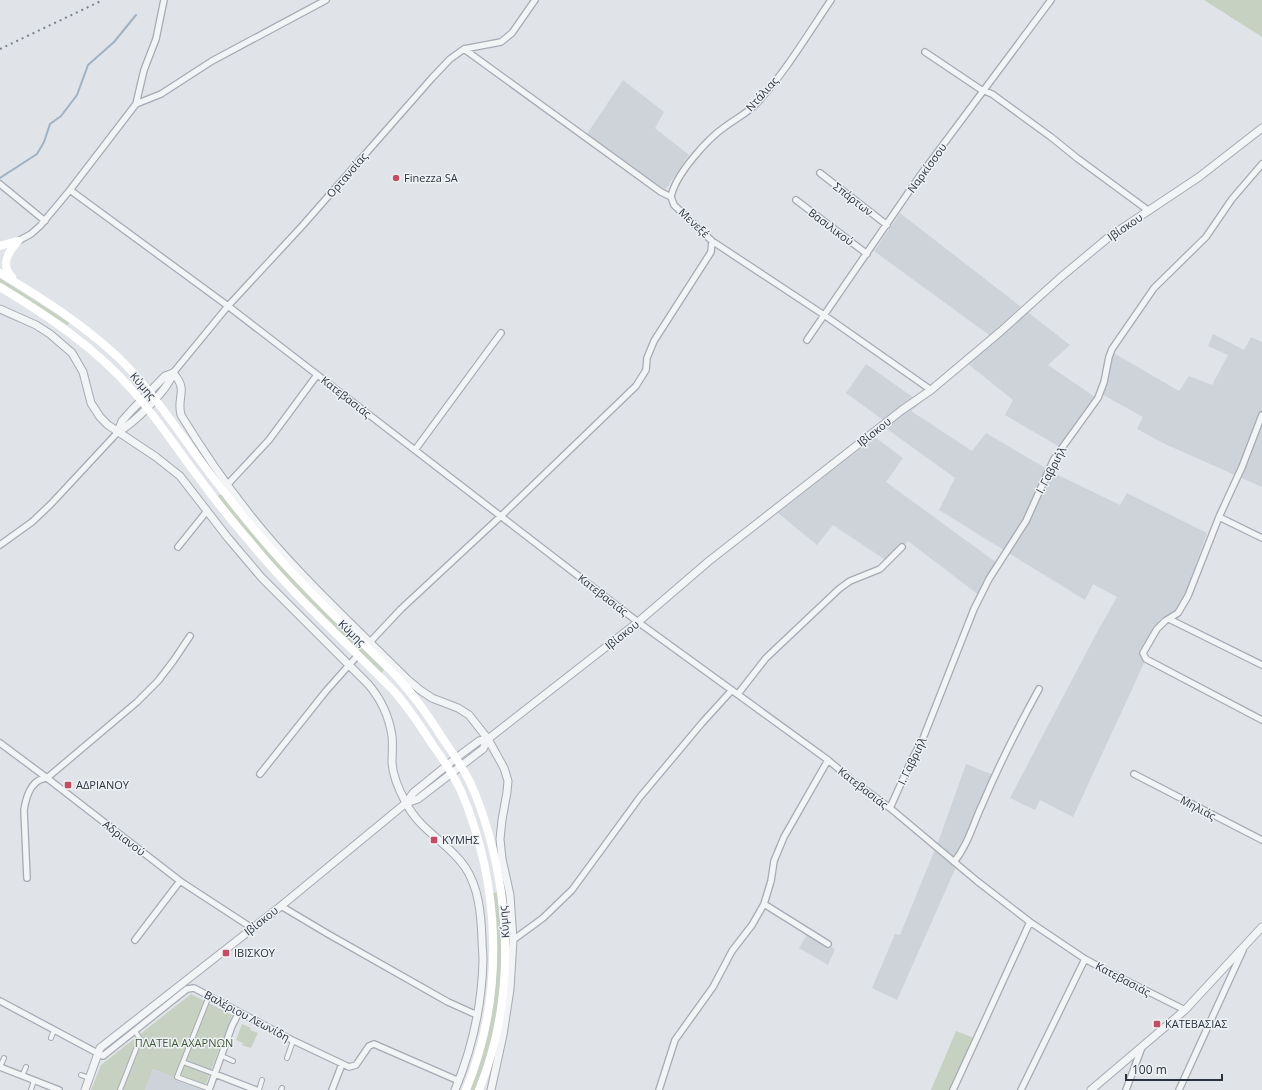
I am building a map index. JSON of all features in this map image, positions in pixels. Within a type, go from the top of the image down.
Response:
[{"type":"main road","points":[[0,246],[18,241]]},
{"type":"main road","points":[[18,241],[7,254],[5,266],[8,274],[22,286]]},
{"type":"main road","name":"Κύμης","points":[[0,273],[73,320],[120,360],[155,399],[209,472],[260,536],[320,601],[402,683],[424,711],[461,766],[478,803],[493,849],[501,892],[506,936],[505,979],[498,1022],[488,1067],[479,1090]]},
{"type":"main road","name":"Κύμης","points":[[0,287],[64,328],[89,347],[117,374],[144,404],[199,479],[250,543],[279,576],[404,702],[449,769],[468,809],[481,853],[490,895],[494,937],[493,978],[486,1021],[477,1062],[466,1090]]},
{"type":"street","points":[[18,241],[31,234],[44,221],[70,190],[136,104],[144,70],[156,39],[164,0]]},
{"type":"street","points":[[136,104],[161,94],[212,61],[326,0]]},
{"type":"street","name":"Ορτανσίας","points":[[173,373],[228,306],[303,225],[450,59],[464,50],[501,42],[512,33],[535,0]]},
{"type":"street","name":"Ντάλιας","points":[[671,197],[678,181],[697,153],[709,139],[757,103],[781,72],[831,0]]},
{"type":"street","name":"Ναρκίσσου","points":[[807,340],[919,177],[1051,0]]},
{"type":"street","name":"Μενεξέ","points":[[464,50],[661,192],[671,197],[674,205],[712,241],[824,315],[931,390]]},
{"type":"street","points":[[925,52],[984,91],[992,94],[1045,132],[1077,158],[1149,211]]},
{"type":"street","name":"Ιβίσκου","points":[[98,1054],[100,1048],[281,906],[406,803],[418,799],[449,769],[456,758],[479,741],[488,739],[638,622],[709,561],[902,410],[931,390],[1000,332],[1060,277],[1109,237],[1199,177],[1262,128]]},
{"type":"street","name":"Ι. Γαβριήλ","points":[[890,808],[912,758],[922,741],[974,609],[990,579],[1026,521],[1054,459],[1098,398],[1104,382],[1112,349],[1154,288],[1206,237],[1232,199],[1262,164]]},
{"type":"street","name":"Σπάρτων","points":[[820,173],[887,225]]},
{"type":"street","points":[[0,184],[44,221]]},
{"type":"street","name":"Κατεβασιάς","points":[[70,190],[228,306],[638,622],[828,760],[853,781],[890,808],[954,862],[1030,922],[1109,972],[1185,1010]]},
{"type":"street","name":"Βασιλικού","points":[[796,200],[866,254]]},
{"type":"street","points":[[370,642],[401,609],[501,516],[636,386],[646,370],[647,358],[654,341],[711,252],[712,241]]},
{"type":"street","points":[[0,311],[36,325],[50,334],[72,353],[83,372],[95,411],[105,422],[118,432],[180,476],[262,578],[349,664],[375,692],[385,710],[392,736],[392,764],[398,786],[406,803],[424,829],[446,846],[460,860],[475,886],[479,902],[482,929],[482,980],[477,1015],[469,1049],[455,1090]]},
{"type":"street","points":[[415,450],[500,333]]},
{"type":"street","points":[[144,404],[149,392],[165,376],[173,373]]},
{"type":"street","points":[[0,545],[32,522],[51,504],[118,432],[122,421],[144,404],[155,399],[171,381],[173,373]]},
{"type":"street","points":[[173,373],[178,378],[182,388],[179,409],[181,416],[214,469],[256,522],[283,554],[332,605],[408,680],[432,698],[458,708],[469,715],[488,739],[504,768],[508,781],[500,839],[502,859],[510,895],[513,940],[510,989],[505,1028],[492,1090]]},
{"type":"street","points":[[227,485],[269,440],[318,375]]},
{"type":"street","points":[[1262,415],[1242,467],[1219,517],[1188,596],[1178,613],[1164,621],[1157,629],[1145,647],[1143,653],[1146,659],[1262,720]]},
{"type":"street","points":[[178,547],[207,511]]},
{"type":"street","points":[[1219,517],[1262,538]]},
{"type":"street","points":[[738,694],[766,658],[839,589],[850,581],[880,569],[902,548]]},
{"type":"street","points":[[1169,619],[1262,665]]},
{"type":"street","points":[[26,878],[24,822],[25,803],[33,784],[42,778],[47,778],[137,702],[158,681],[190,636]]},
{"type":"street","points":[[260,774],[349,664],[358,655]]},
{"type":"street","points":[[513,940],[543,918],[572,890],[640,797],[702,723],[732,690]]},
{"type":"street","points":[[954,862],[964,849],[1006,751],[1039,690]]},
{"type":"street","name":"Ιβίσκου","points":[[449,769],[461,766],[484,749],[488,739]]},
{"type":"street","name":"Αδριανού","points":[[0,743],[180,880],[252,928]]},
{"type":"street","points":[[659,1090],[676,1040],[713,987],[732,951],[752,925],[764,904],[771,881],[774,861],[784,837],[828,760]]},
{"type":"street","name":"Μηλιάς","points":[[1134,774],[1262,840]]},
{"type":"street","points":[[135,940],[180,880]]},
{"type":"street","points":[[764,904],[828,944]]},
{"type":"street","points":[[281,906],[448,1002],[477,1015]]},
{"type":"street","points":[[953,1090],[1030,922]]},
{"type":"street","points":[[1092,1090],[1185,1010],[1262,927]]},
{"type":"street","points":[[1179,1090],[1245,945]]},
{"type":"street","points":[[1021,1090],[1085,958]]},
{"type":"street","name":"Βαλέριου Λεωνίδη","points":[[98,1054],[103,1056],[105,1055],[187,989],[191,988],[196,989],[293,1041],[342,1064]]},
{"type":"street","points":[[209,996],[177,1077],[209,1090],[239,1012]]},
{"type":"street","points":[[0,1001],[98,1054],[85,1090]]},
{"type":"street","points":[[51,1038],[54,1030]]},
{"type":"street","points":[[120,1090],[140,1039],[134,1031]]},
{"type":"street","points":[[287,1058],[293,1041]]},
{"type":"street","points":[[332,1090],[342,1064],[349,1067],[356,1065],[372,1044],[377,1044],[459,1081]]},
{"type":"street","points":[[1126,1090],[1143,1045]]},
{"type":"street","points":[[222,1056],[233,1061]]},
{"type":"street","points":[[4,1058],[0,1067],[56,1090]]},
{"type":"street","points":[[183,1062],[257,1090],[262,1080]]},
{"type":"street","points":[[22,1076],[26,1066]]},
{"type":"street","points":[[81,1075],[89,1078]]},
{"type":"street","points":[[31,1090],[34,1080]]},
{"type":"shaded area","points":[[623,80],[664,112],[655,128],[689,155],[665,190],[587,134]]},
{"type":"shaded area","points":[[900,213],[1070,345],[1048,365],[1095,397],[1060,447],[1005,415],[1013,400],[968,364],[996,340],[874,251]]},
{"type":"shaded area","points":[[1213,334],[1244,350],[1251,337],[1262,342],[1262,487],[1165,444],[1137,429],[1143,417],[1098,392],[1102,382],[1104,363],[1110,351],[1179,391],[1189,376],[1212,385],[1228,355],[1208,346]]},
{"type":"shaded area","points":[[866,364],[921,403],[911,411],[972,451],[986,433],[1052,472],[1120,505],[1127,493],[1207,533],[1187,590],[1177,611],[1160,619],[1141,653],[1145,661],[1073,817],[1040,800],[1035,810],[1010,798],[1117,597],[1093,584],[1085,600],[939,510],[955,478],[887,429],[890,425],[846,393]]},
{"type":"shaded area","points":[[875,437],[903,458],[886,482],[997,563],[980,596],[908,541],[890,563],[833,525],[817,545],[778,513]]},
{"type":"shaded area","points":[[966,764],[996,776],[963,848],[951,863],[956,867],[897,1000],[872,988],[895,934],[900,935],[940,837]]},
{"type":"shaded area","points":[[808,933],[835,949],[828,965],[799,948]]},
{"type":"shaded area","points":[[153,1069],[204,1089],[145,1090]]},
{"type":"green space","points":[[1204,0],[1262,0],[1262,37]]},
{"type":"green space","points":[[0,278],[70,323],[67,325],[0,283]]},
{"type":"green space","points":[[221,494],[351,637],[384,670],[381,673],[282,574],[217,496]]},
{"type":"green space","points":[[497,892],[501,931],[501,970],[498,1008],[487,1058],[475,1090],[470,1090],[486,1041],[495,993],[497,944],[493,893]]},
{"type":"green space","name":"ΠΛΑΤΕΙΑ ΑΧΑΡΝΩΝ","points":[[191,994],[232,1015],[204,1089],[153,1069],[145,1090],[91,1090],[101,1065]]},
{"type":"green space","points":[[242,1024],[251,1028],[250,1030],[258,1033],[251,1048],[242,1045],[243,1043],[236,1040]]},
{"type":"green space","points":[[956,1031],[974,1038],[951,1090],[931,1090]]},
{"type":"waterway","points":[[0,178],[37,154],[44,142],[50,124],[61,116],[77,95],[88,65],[114,42],[136,15]]},
{"type":"railway","points":[[0,49],[103,0]]},
{"type":"place","name":"Finezza SA","points":[[396,178]]},
{"type":"place","name":"ΑΔΡΙΑΝΟΥ","points":[[68,785]]},
{"type":"place","name":"ΚΥΜΗΣ","points":[[434,840]]},
{"type":"place","name":"ΙΒΙΣΚΟΥ","points":[[226,953]]},
{"type":"place","name":"ΚΑΤΕΒΑΣΙΑΣ","points":[[1157,1024]]}]
